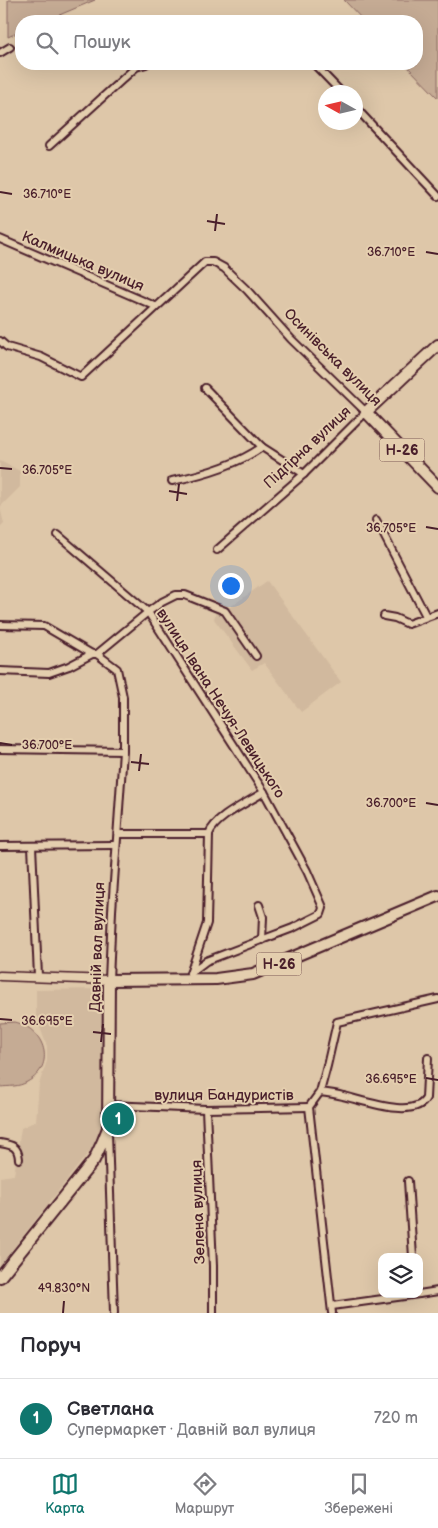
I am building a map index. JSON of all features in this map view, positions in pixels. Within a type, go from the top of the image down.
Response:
[{"type":"main road","name":"Підгірна вулиця","points":[[366,412],[438,345]]},
{"type":"main road","name":"Осинівська вулиця","points":[[366,412],[438,487]]},
{"type":"main road","name":"Н-26","points":[[109,980],[189,976],[229,979],[254,974],[438,896]]},
{"type":"main road","name":"Давній вал вулиця","points":[[108,1128],[109,980]]},
{"type":"main road","points":[[0,1277],[94,1160],[108,1128]]},
{"type":"street","points":[[0,53],[10,47]]},
{"type":"street","points":[[49,146],[133,70]]},
{"type":"street","points":[[320,70],[334,85]]},
{"type":"street","points":[[363,116],[438,196]]},
{"type":"street","name":"Калмицька вулиця","points":[[0,239],[155,306]]},
{"type":"street","name":"Осинівська вулиця","points":[[155,306],[200,265],[205,262],[213,262],[224,268],[247,290],[291,338],[366,412]]},
{"type":"street","points":[[0,341],[6,347],[41,357],[81,377],[155,306]]},
{"type":"street","points":[[205,388],[262,447],[304,474]]},
{"type":"street","name":"Підгірна вулиця","points":[[217,550],[304,474],[366,412]]},
{"type":"street","points":[[172,481],[202,475],[209,470],[247,457],[262,447]]},
{"type":"street","points":[[376,520],[426,616]]},
{"type":"street","name":"вулиця Івана Нечуя-Левицького","points":[[58,535],[148,612],[264,792],[317,891],[323,908],[321,914],[293,928],[262,940]]},
{"type":"street","points":[[0,671],[50,673],[70,666],[95,654],[148,612],[176,595],[185,596],[225,610],[256,656]]},
{"type":"street","points":[[384,616],[395,618],[408,624],[438,613]]},
{"type":"street","name":"Давній вал вулиця","points":[[0,625],[44,626],[95,654],[117,669],[123,697],[122,751],[109,980]]},
{"type":"street","points":[[0,750],[122,751]]},
{"type":"street","points":[[189,976],[207,923],[209,834],[211,828],[218,821],[264,792]]},
{"type":"street","points":[[118,834],[209,834]]},
{"type":"street","points":[[0,846],[116,845]]},
{"type":"street","points":[[32,846],[38,976]]},
{"type":"street","points":[[189,976],[206,961],[262,940],[263,917],[259,905]]},
{"type":"street","points":[[0,976],[109,980]]},
{"type":"street","points":[[396,1298],[332,1310],[309,1107],[320,1092],[339,1020],[438,999]]},
{"type":"street","points":[[320,1092],[401,1108],[419,1106],[426,1098],[428,1058]]},
{"type":"street","name":"вулиця Бандуристів","points":[[108,1105],[206,1109],[309,1107]]},
{"type":"street","name":"Зелена вулиця","points":[[206,1109],[213,1266],[213,1313]]},
{"type":"street","name":"Давній вал вулиця","points":[[108,1128],[114,1313]]},
{"type":"street","points":[[0,1143],[15,1148],[19,1159]]},
{"type":"street","points":[[408,1181],[413,1253]]},
{"type":"street","points":[[423,1293],[438,1291]]},
{"type":"shaded area","points":[[8,0],[95,0],[59,15],[15,15],[15,34],[8,37]]},
{"type":"shaded area","points":[[344,0],[438,0],[438,98],[411,70],[423,70],[423,15],[358,15]]},
{"type":"shaded area","points":[[0,461],[20,471],[20,487],[0,507]]},
{"type":"shaded area","points":[[0,507],[4,524],[0,528]]},
{"type":"shaded area","points":[[267,581],[341,682],[301,712],[264,663],[252,670],[214,619],[218,604],[230,607]]},
{"type":"shaded area","points":[[103,989],[101,1125],[97,1138],[92,1148],[0,1265],[0,1177],[14,1175],[21,1128],[36,1121],[39,1084],[47,1061],[47,1046],[36,1017],[36,990]]},
{"type":"shaded area","points":[[15,1022],[34,1032],[40,1040],[44,1049],[42,1067],[36,1075],[24,1084],[0,1087],[0,1023]]},
{"type":"place","name":"Светлана","points":[[118,1119]]}]
